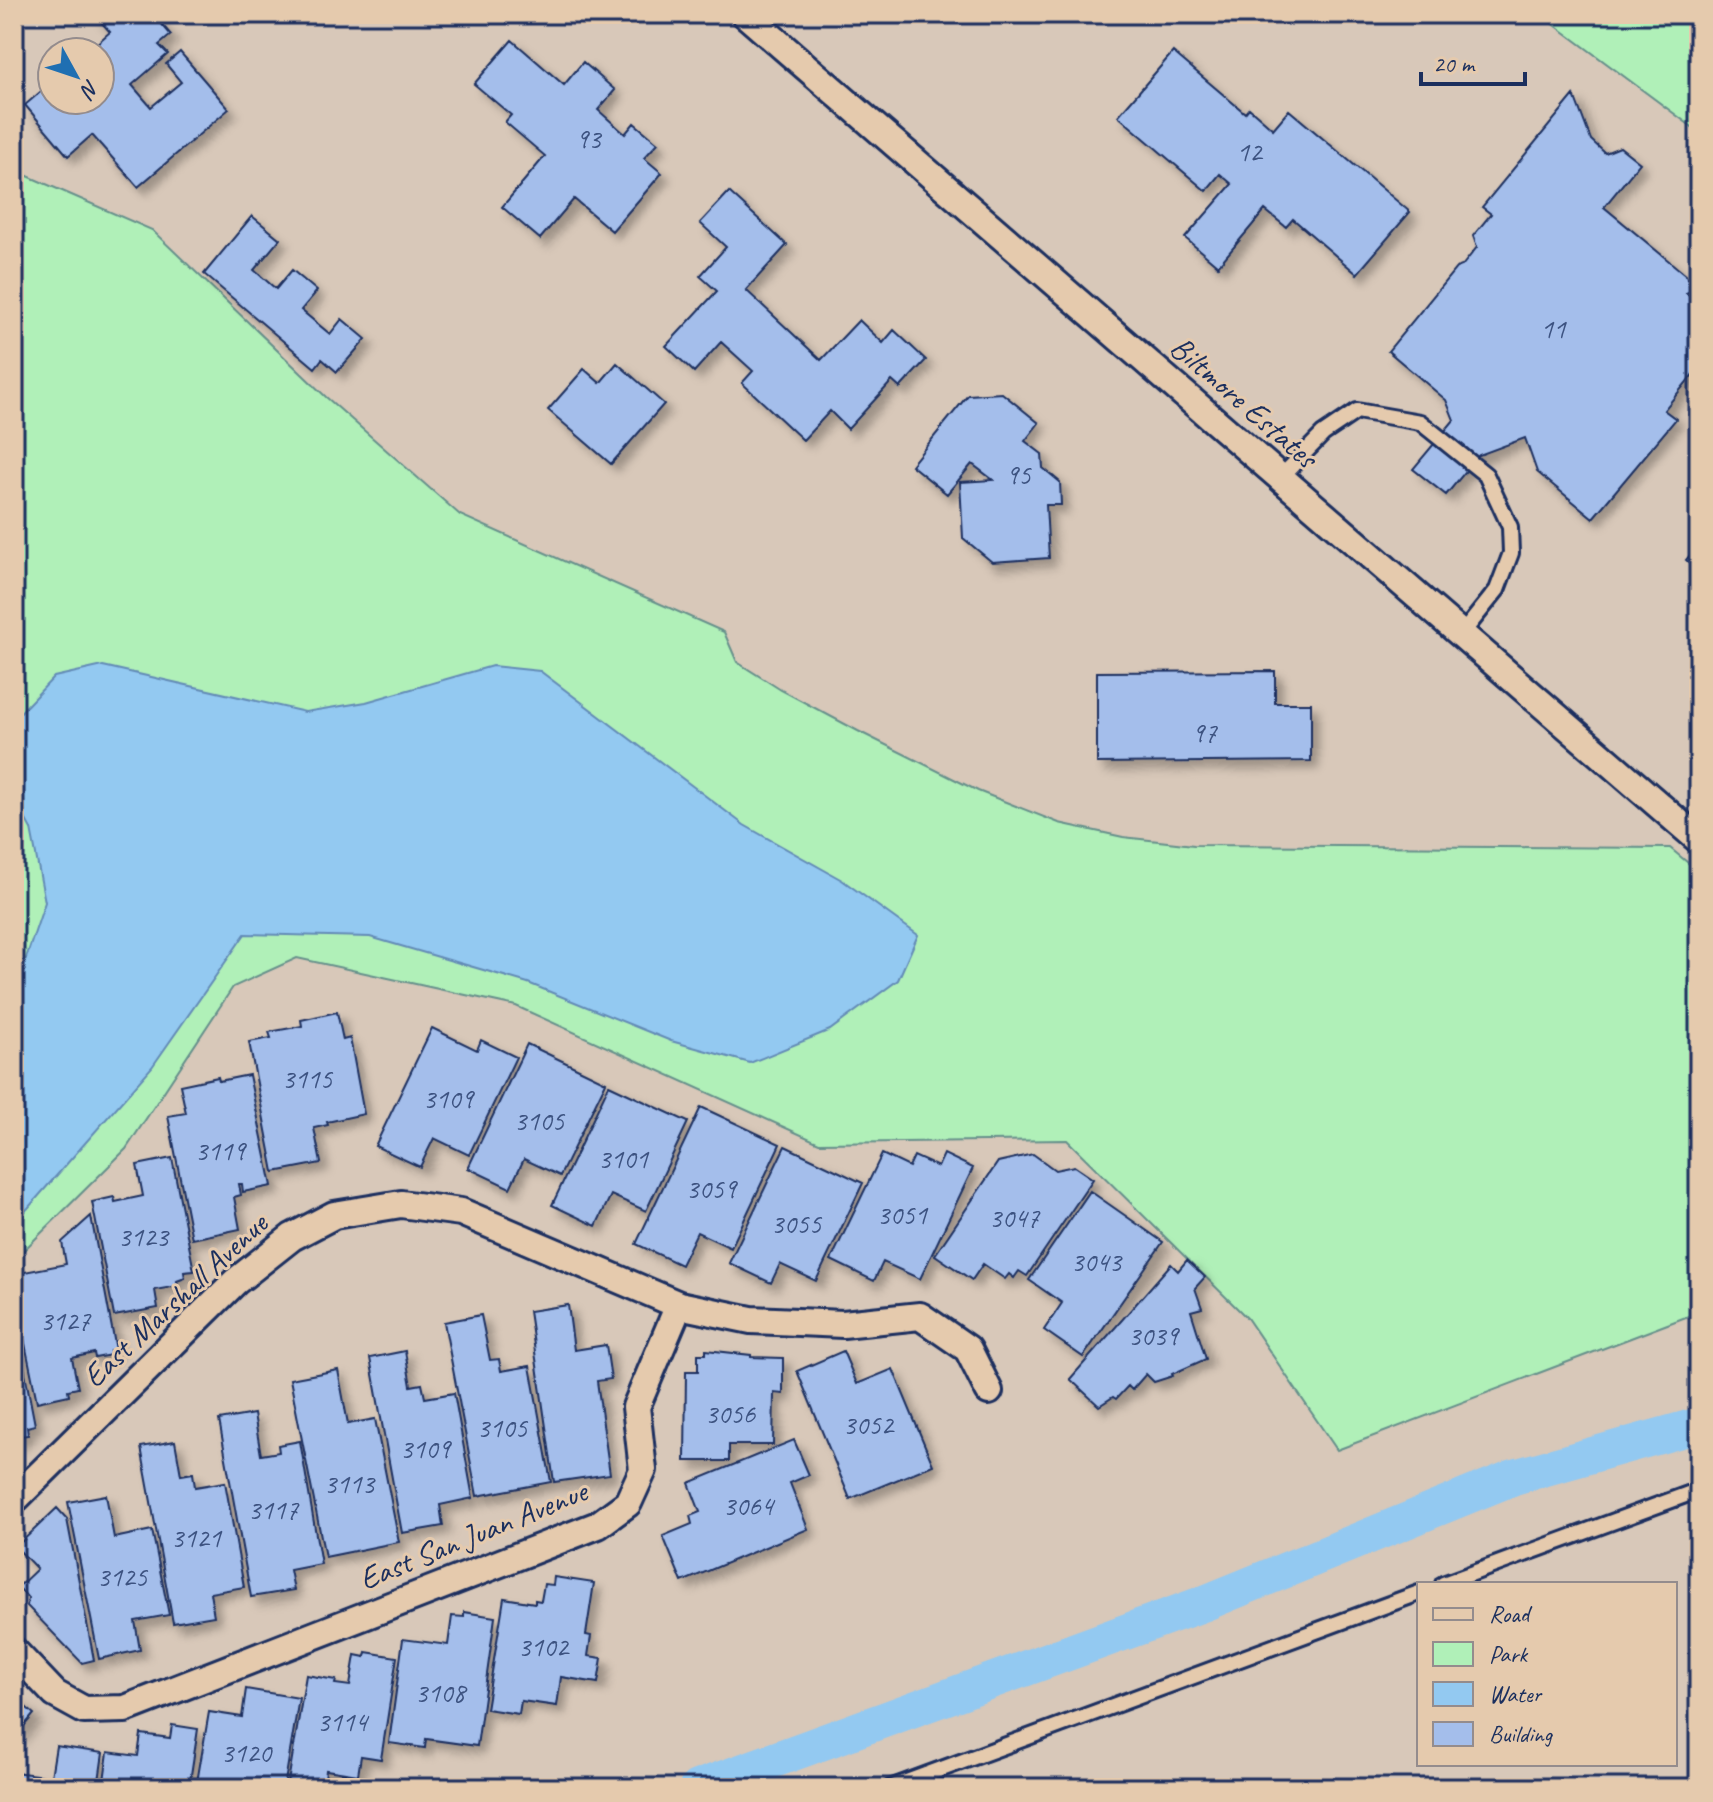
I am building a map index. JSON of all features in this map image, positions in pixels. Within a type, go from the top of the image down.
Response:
[{"type":"street","name":"Biltmore Estates","points":[[745,14],[1699,840]]},
{"type":"street","name":"East Marshall Avenue","points":[[14,1500],[235,1282],[292,1237],[334,1215],[401,1204],[461,1212],[679,1305]]},
{"type":"street","points":[[679,1305],[751,1320],[843,1324],[920,1316],[968,1349],[989,1391]]},
{"type":"street","name":"East San Juan Avenue","points":[[14,1651],[55,1694],[84,1710],[125,1709],[598,1525],[628,1503],[643,1470],[636,1407],[679,1305]]},
{"type":"lane","points":[[1280,478],[1323,434],[1357,411],[1420,422],[1486,475],[1510,527],[1511,553],[1497,590],[1461,635]]},
{"type":"lane","points":[[1448,1582],[1699,1490]]},
{"type":"lane","points":[[890,1788],[1417,1594]]},
{"type":"green space","points":[[1540,14],[1699,14],[1699,132]]},
{"type":"green space","points":[[14,170],[152,230],[326,397],[460,515],[724,632],[737,662],[781,690],[978,791],[1059,823],[1123,837],[1194,845],[1670,848],[1699,872],[1699,1312],[1337,1450],[1247,1318],[1067,1140],[819,1143],[516,1006],[297,958],[233,987],[126,1149],[14,1260]]},
{"type":"water","points":[[103,666],[305,712],[366,702],[492,666],[540,671],[744,825],[842,880],[918,935],[898,980],[830,1030],[750,1063],[671,1041],[528,983],[370,937],[245,934],[152,1067],[14,1224],[14,994],[45,902],[31,829],[14,798],[14,719],[54,677]]},
{"type":"building","points":[[94,14],[153,14],[171,35],[159,45],[168,54],[132,85],[151,107],[181,82],[166,64],[180,52],[229,109],[138,187],[92,135],[68,156],[25,105],[36,96],[36,116],[116,116],[116,36],[105,36],[110,32]]},
{"type":"building","points":[[512,40],[564,85],[583,62],[615,90],[598,110],[625,134],[634,123],[658,143],[644,158],[662,173],[612,231],[574,199],[540,239],[502,207],[545,156],[505,122],[511,115],[474,84]]},
{"type":"building","points":[[1173,52],[1245,113],[1249,108],[1273,129],[1289,110],[1410,212],[1357,274],[1293,219],[1286,227],[1265,210],[1218,266],[1185,238],[1232,184],[1220,174],[1206,191],[1118,116]]},
{"type":"building","points":[[1574,95],[1591,140],[1605,153],[1620,147],[1640,163],[1604,207],[1686,275],[1692,291],[1686,293],[1699,304],[1699,367],[1664,410],[1676,419],[1593,518],[1537,472],[1525,438],[1479,455],[1446,495],[1413,469],[1454,420],[1446,400],[1388,351],[1477,247],[1473,236],[1491,214],[1482,207]]},
{"type":"building","points":[[729,192],[787,245],[746,290],[821,360],[859,320],[883,343],[894,330],[926,360],[900,388],[892,381],[848,429],[830,411],[803,440],[742,383],[753,371],[721,342],[694,372],[666,346],[717,291],[700,276],[726,247],[700,223]]},
{"type":"building","points":[[252,216],[280,239],[254,270],[276,289],[292,270],[317,291],[301,310],[330,334],[342,319],[366,339],[337,372],[322,359],[315,368],[204,274]]},
{"type":"building","points":[[617,363],[664,404],[611,464],[548,410],[584,369],[600,383]]},
{"type":"building","points":[[1002,393],[1039,423],[1025,441],[1042,454],[1043,468],[1060,482],[1061,505],[1046,505],[1049,558],[992,562],[963,538],[960,482],[993,480],[972,464],[947,494],[911,465],[968,395]]},
{"type":"building","points":[[1699,545],[1699,571],[1686,560]]},
{"type":"building","points":[[1275,671],[1275,703],[1311,703],[1311,761],[1097,763],[1097,672]]},
{"type":"building","points":[[337,1012],[343,1040],[350,1038],[364,1114],[314,1128],[321,1163],[274,1172],[249,1042],[271,1038],[269,1032],[302,1026],[301,1020]]},
{"type":"building","points":[[432,1028],[477,1050],[481,1040],[516,1057],[469,1155],[434,1138],[420,1167],[375,1146]]},
{"type":"building","points":[[527,1044],[606,1082],[560,1176],[524,1159],[510,1188],[468,1168]]},
{"type":"building","points":[[249,1075],[272,1186],[243,1192],[242,1184],[239,1184],[241,1195],[234,1197],[240,1229],[192,1239],[168,1116],[186,1113],[180,1085],[218,1077],[219,1081]]},
{"type":"building","points":[[609,1085],[688,1122],[646,1211],[611,1195],[596,1226],[552,1205]]},
{"type":"building","points":[[701,1107],[780,1144],[731,1248],[697,1232],[681,1265],[636,1244]]},
{"type":"building","points":[[785,1146],[863,1183],[816,1281],[780,1264],[771,1283],[729,1263]]},
{"type":"building","points":[[882,1154],[909,1167],[914,1156],[938,1167],[944,1154],[973,1168],[920,1279],[883,1262],[874,1281],[831,1260]]},
{"type":"building","points":[[1033,1154],[1055,1170],[1074,1166],[1093,1179],[1027,1276],[1019,1271],[1014,1278],[1009,1274],[1005,1279],[983,1264],[972,1280],[935,1255],[998,1162]]},
{"type":"building","points":[[172,1158],[194,1271],[184,1272],[185,1278],[177,1281],[178,1286],[155,1290],[158,1308],[114,1316],[92,1202],[114,1197],[115,1202],[143,1196],[137,1165]]},
{"type":"building","points":[[1090,1191],[1163,1242],[1083,1357],[1044,1330],[1062,1303],[1029,1280]]},
{"type":"building","points":[[91,1216],[116,1350],[110,1351],[111,1355],[95,1358],[94,1353],[72,1358],[78,1388],[68,1390],[69,1395],[37,1402],[14,1290],[14,1274],[66,1264],[62,1242]]},
{"type":"building","points":[[1187,1260],[1205,1277],[1195,1288],[1202,1308],[1191,1311],[1206,1359],[1154,1382],[1146,1374],[1132,1390],[1128,1386],[1116,1399],[1113,1397],[1099,1406],[1070,1379],[1171,1264],[1178,1271]]},
{"type":"building","points":[[568,1305],[574,1350],[606,1345],[611,1379],[597,1381],[610,1474],[554,1482],[529,1311]]},
{"type":"building","points":[[481,1315],[490,1360],[499,1359],[501,1371],[530,1366],[551,1482],[477,1496],[444,1322]]},
{"type":"building","points":[[14,1316],[35,1425],[27,1427],[28,1435],[20,1436],[21,1441],[14,1442]]},
{"type":"building","points":[[706,1350],[783,1358],[783,1394],[774,1393],[773,1445],[729,1445],[729,1461],[685,1461],[686,1371],[698,1371],[698,1354],[706,1354]]},
{"type":"building","points":[[405,1351],[411,1386],[422,1384],[425,1398],[454,1393],[473,1498],[440,1505],[443,1526],[402,1533],[370,1358]]},
{"type":"building","points":[[843,1351],[857,1384],[893,1369],[933,1465],[850,1499],[797,1371]]},
{"type":"building","points":[[338,1370],[348,1424],[375,1419],[399,1542],[325,1557],[290,1379]]},
{"type":"building","points":[[254,1414],[261,1455],[279,1452],[278,1445],[300,1441],[321,1564],[290,1570],[294,1590],[251,1597],[219,1420]]},
{"type":"building","points":[[794,1440],[809,1475],[790,1483],[808,1529],[682,1582],[663,1536],[692,1524],[690,1516],[700,1512],[689,1483]]},
{"type":"building","points":[[175,1441],[181,1475],[193,1473],[195,1487],[225,1482],[244,1587],[210,1593],[214,1616],[173,1623],[141,1447]]},
{"type":"building","points":[[106,1495],[114,1538],[152,1530],[169,1615],[135,1621],[140,1650],[99,1659],[68,1502]]},
{"type":"building","points":[[57,1508],[67,1519],[94,1660],[82,1663],[27,1606],[28,1598],[18,1587],[37,1569],[16,1547]]},
{"type":"building","points":[[554,1577],[594,1583],[586,1635],[591,1636],[588,1656],[602,1658],[598,1683],[561,1677],[557,1706],[521,1701],[519,1714],[486,1709],[504,1598],[535,1603],[535,1600],[541,1601],[544,1584],[553,1585]]},
{"type":"building","points":[[464,1612],[495,1617],[477,1746],[426,1739],[425,1748],[389,1743],[403,1639],[448,1645],[452,1616],[464,1617]]},
{"type":"building","points":[[366,1652],[397,1657],[381,1759],[361,1756],[358,1775],[326,1770],[324,1788],[287,1788],[306,1675],[336,1680],[335,1684],[350,1686],[355,1655],[365,1657]]},
{"type":"building","points":[[246,1689],[299,1698],[284,1788],[196,1788],[209,1712],[242,1717]]},
{"type":"building","points":[[14,1697],[34,1714],[14,1738]]},
{"type":"building","points":[[172,1725],[198,1729],[189,1788],[103,1788],[108,1752],[138,1756],[141,1734],[170,1738]]},
{"type":"building","points":[[56,1746],[103,1753],[98,1788],[14,1788],[14,1772],[51,1777]]},
{"type":"building","points":[[1665,1779],[1668,1788],[1642,1788]]},
{"type":"waterway","points":[[697,1788],[1205,1603],[1514,1477],[1699,1425]]}]
